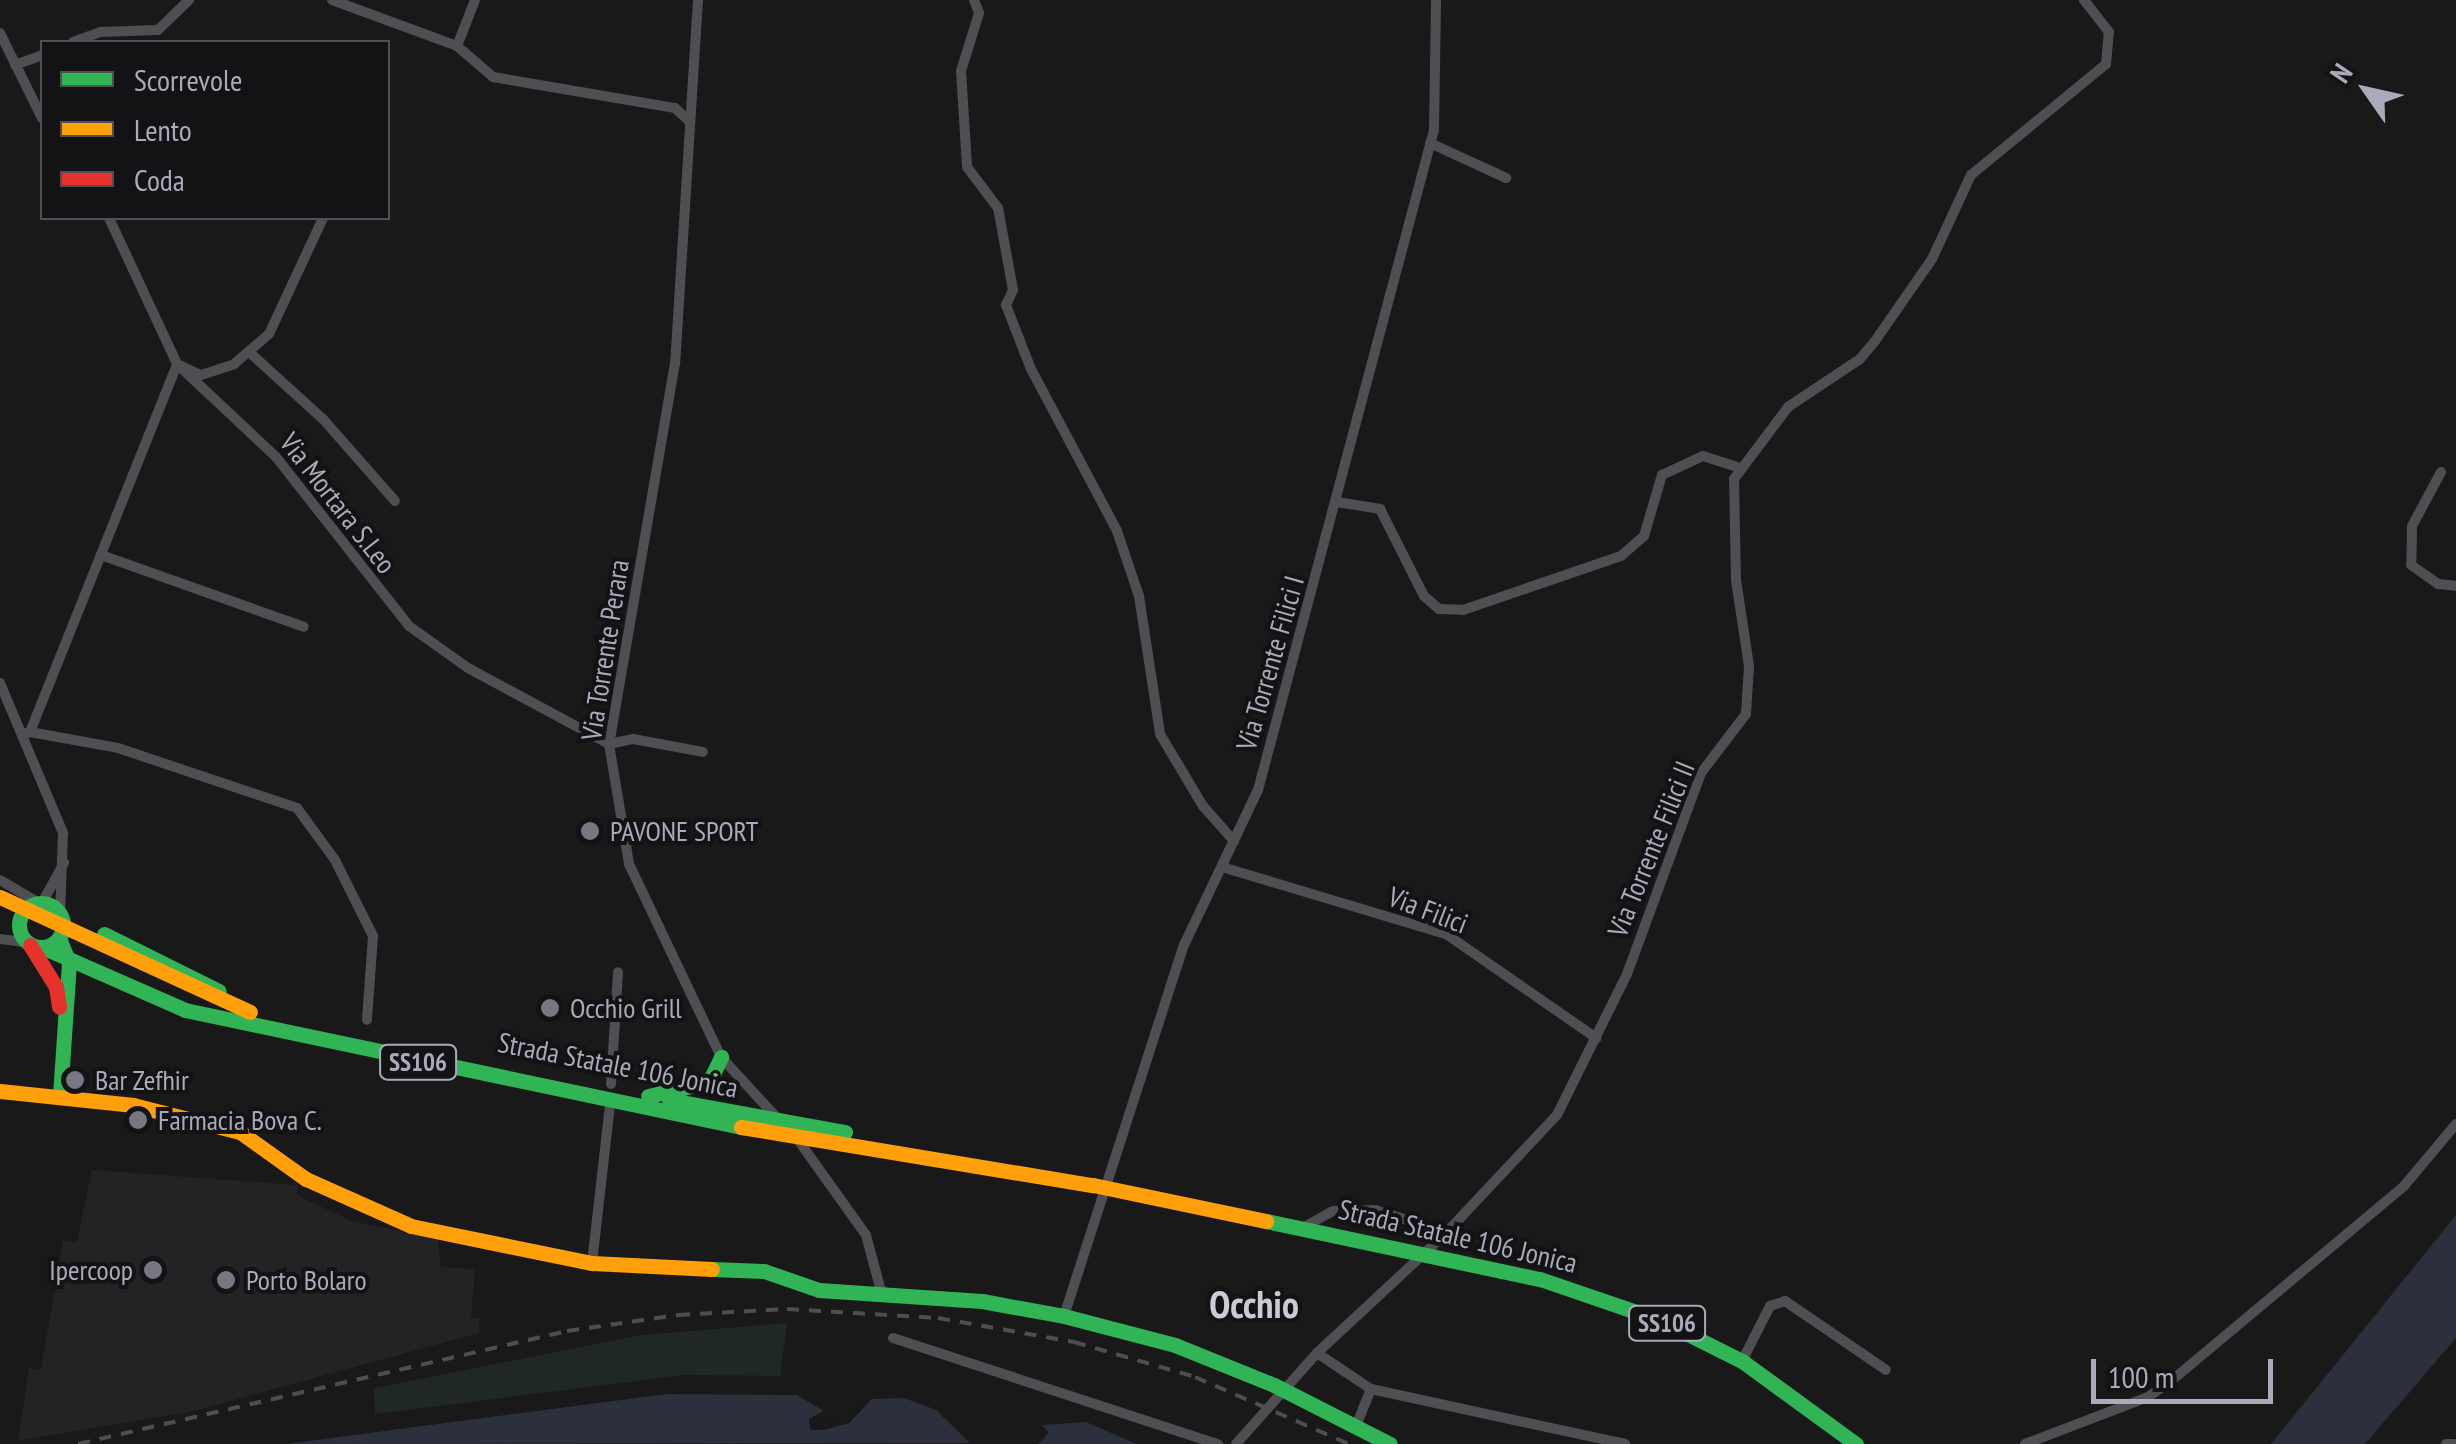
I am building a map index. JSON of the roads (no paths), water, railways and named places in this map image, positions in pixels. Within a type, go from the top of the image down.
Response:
[{"type":"main road","points":[[62,1026],[56,988],[20,919],[41,903],[196,975],[248,1018]]},
{"type":"main road","name":"Strada Statale 106 Jonica","points":[[2,905],[248,1018],[590,1091],[1453,1256],[1633,1309],[1742,1361],[1856,1444]]},
{"type":"main road","points":[[60,1096],[69,963],[59,938],[61,915]]},
{"type":"main road","points":[[33,945],[59,938]]},
{"type":"main road","points":[[33,945],[185,1010],[248,1018]]},
{"type":"main road","points":[[648,1096],[697,1088],[720,1064]]},
{"type":"main road","points":[[0,1091],[133,1105],[240,1132],[306,1179],[411,1226],[592,1262],[764,1271],[819,1290],[881,1291],[1064,1316],[1174,1344],[1274,1385],[1390,1444]]},
{"type":"main road","name":"Strada Statale 106 Jonica","points":[[628,1098],[648,1096],[748,1121]]},
{"type":"street","points":[[79,40],[100,32],[158,30],[189,0]]},
{"type":"street","points":[[332,0],[457,46],[492,77],[675,108],[689,121]]},
{"type":"street","points":[[457,46],[476,0]]},
{"type":"street","name":"Via Torrente Perara","points":[[698,0],[675,363],[609,744],[629,864],[720,1064],[846,1198],[877,1258],[881,1291]]},
{"type":"street","points":[[974,0],[979,12],[961,71],[967,167],[998,208],[1013,290],[1006,305],[1030,369],[1117,531],[1139,596],[1160,734],[1203,806],[1234,841]]},
{"type":"street","name":"Via Torrente Filici I","points":[[1064,1316],[1184,945],[1258,790],[1430,143],[1439,68],[1436,0]]},
{"type":"street","points":[[1337,502],[1380,509],[1424,596],[1439,610],[1463,610],[1621,556],[1644,536],[1662,475],[1704,456],[1741,468],[1788,407],[1860,359],[1932,259],[1971,175],[2106,64],[2109,32],[2084,0]]},
{"type":"street","points":[[0,33],[40,114]]},
{"type":"street","points":[[16,65],[40,56]]},
{"type":"street","points":[[1430,143],[1506,178]]},
{"type":"street","name":"Via Mortara S.Leo","points":[[111,220],[177,364],[276,457],[409,626],[468,668],[609,744]]},
{"type":"street","points":[[26,734],[177,364],[201,376],[249,352],[269,334],[322,220]]},
{"type":"street","points":[[249,352],[323,419],[395,501]]},
{"type":"street","name":"Via Torrente Filici II","points":[[1236,1444],[1317,1352],[1446,1232],[1557,1116],[1596,1038],[1700,773],[1746,714],[1750,666],[1736,563],[1734,479],[1741,468]]},
{"type":"street","points":[[2441,472],[2412,526],[2410,565],[2438,584],[2456,586]]},
{"type":"street","points":[[101,554],[304,626]]},
{"type":"street","points":[[0,683],[26,734],[63,833],[66,857],[61,915]]},
{"type":"street","points":[[26,734],[118,748],[298,808],[334,860],[374,936],[367,1020]]},
{"type":"street","points":[[609,744],[633,739],[703,752]]},
{"type":"street","points":[[0,880],[41,903],[66,857]]},
{"type":"street","name":"Via Filici","points":[[1222,867],[1446,934],[1596,1038]]},
{"type":"street","points":[[0,939],[33,945]]},
{"type":"street","points":[[611,1084],[618,972]]},
{"type":"street","points":[[592,1262],[610,1106]]},
{"type":"street","points":[[2026,1444],[2148,1397],[2171,1380],[2404,1186],[2456,1124]]},
{"type":"street","points":[[1306,1226],[1326,1214],[1374,1210],[1446,1232]]},
{"type":"street","points":[[1326,1214],[1332,1232]]},
{"type":"street","points":[[1742,1361],[1770,1306],[1785,1301],[1886,1370]]},
{"type":"street","points":[[893,1338],[1218,1444]]},
{"type":"street","points":[[1317,1352],[1371,1389],[1625,1444]]},
{"type":"street","points":[[1356,1426],[1371,1389]]},
{"type":"water","points":[[2456,1215],[2456,1338],[2365,1444],[2271,1444]]},
{"type":"water","points":[[667,1394],[797,1395],[824,1411],[809,1419],[811,1430],[849,1423],[872,1399],[904,1398],[936,1410],[970,1443],[286,1444]]},
{"type":"water","points":[[1086,1422],[1137,1444],[1038,1444],[1049,1433],[1042,1425]]},
{"type":"railway","points":[[78,1444],[567,1331],[678,1315],[787,1309],[938,1318],[1074,1342],[1195,1377],[1349,1444]]},
{"type":"place","name":"PAVONE SPORT","points":[[590,831]]},
{"type":"place","name":"Occhio Grill","points":[[550,1008]]},
{"type":"place","name":"Bar Zefhir","points":[[75,1080]]},
{"type":"place","name":"Farmacia Bova C.","points":[[138,1120]]},
{"type":"place","name":"Ipercoop","points":[[153,1270]]},
{"type":"place","name":"Porto Bolaro","points":[[226,1280]]},
{"type":"district","name":"Occhio","points":[[1254,1304]]}]
